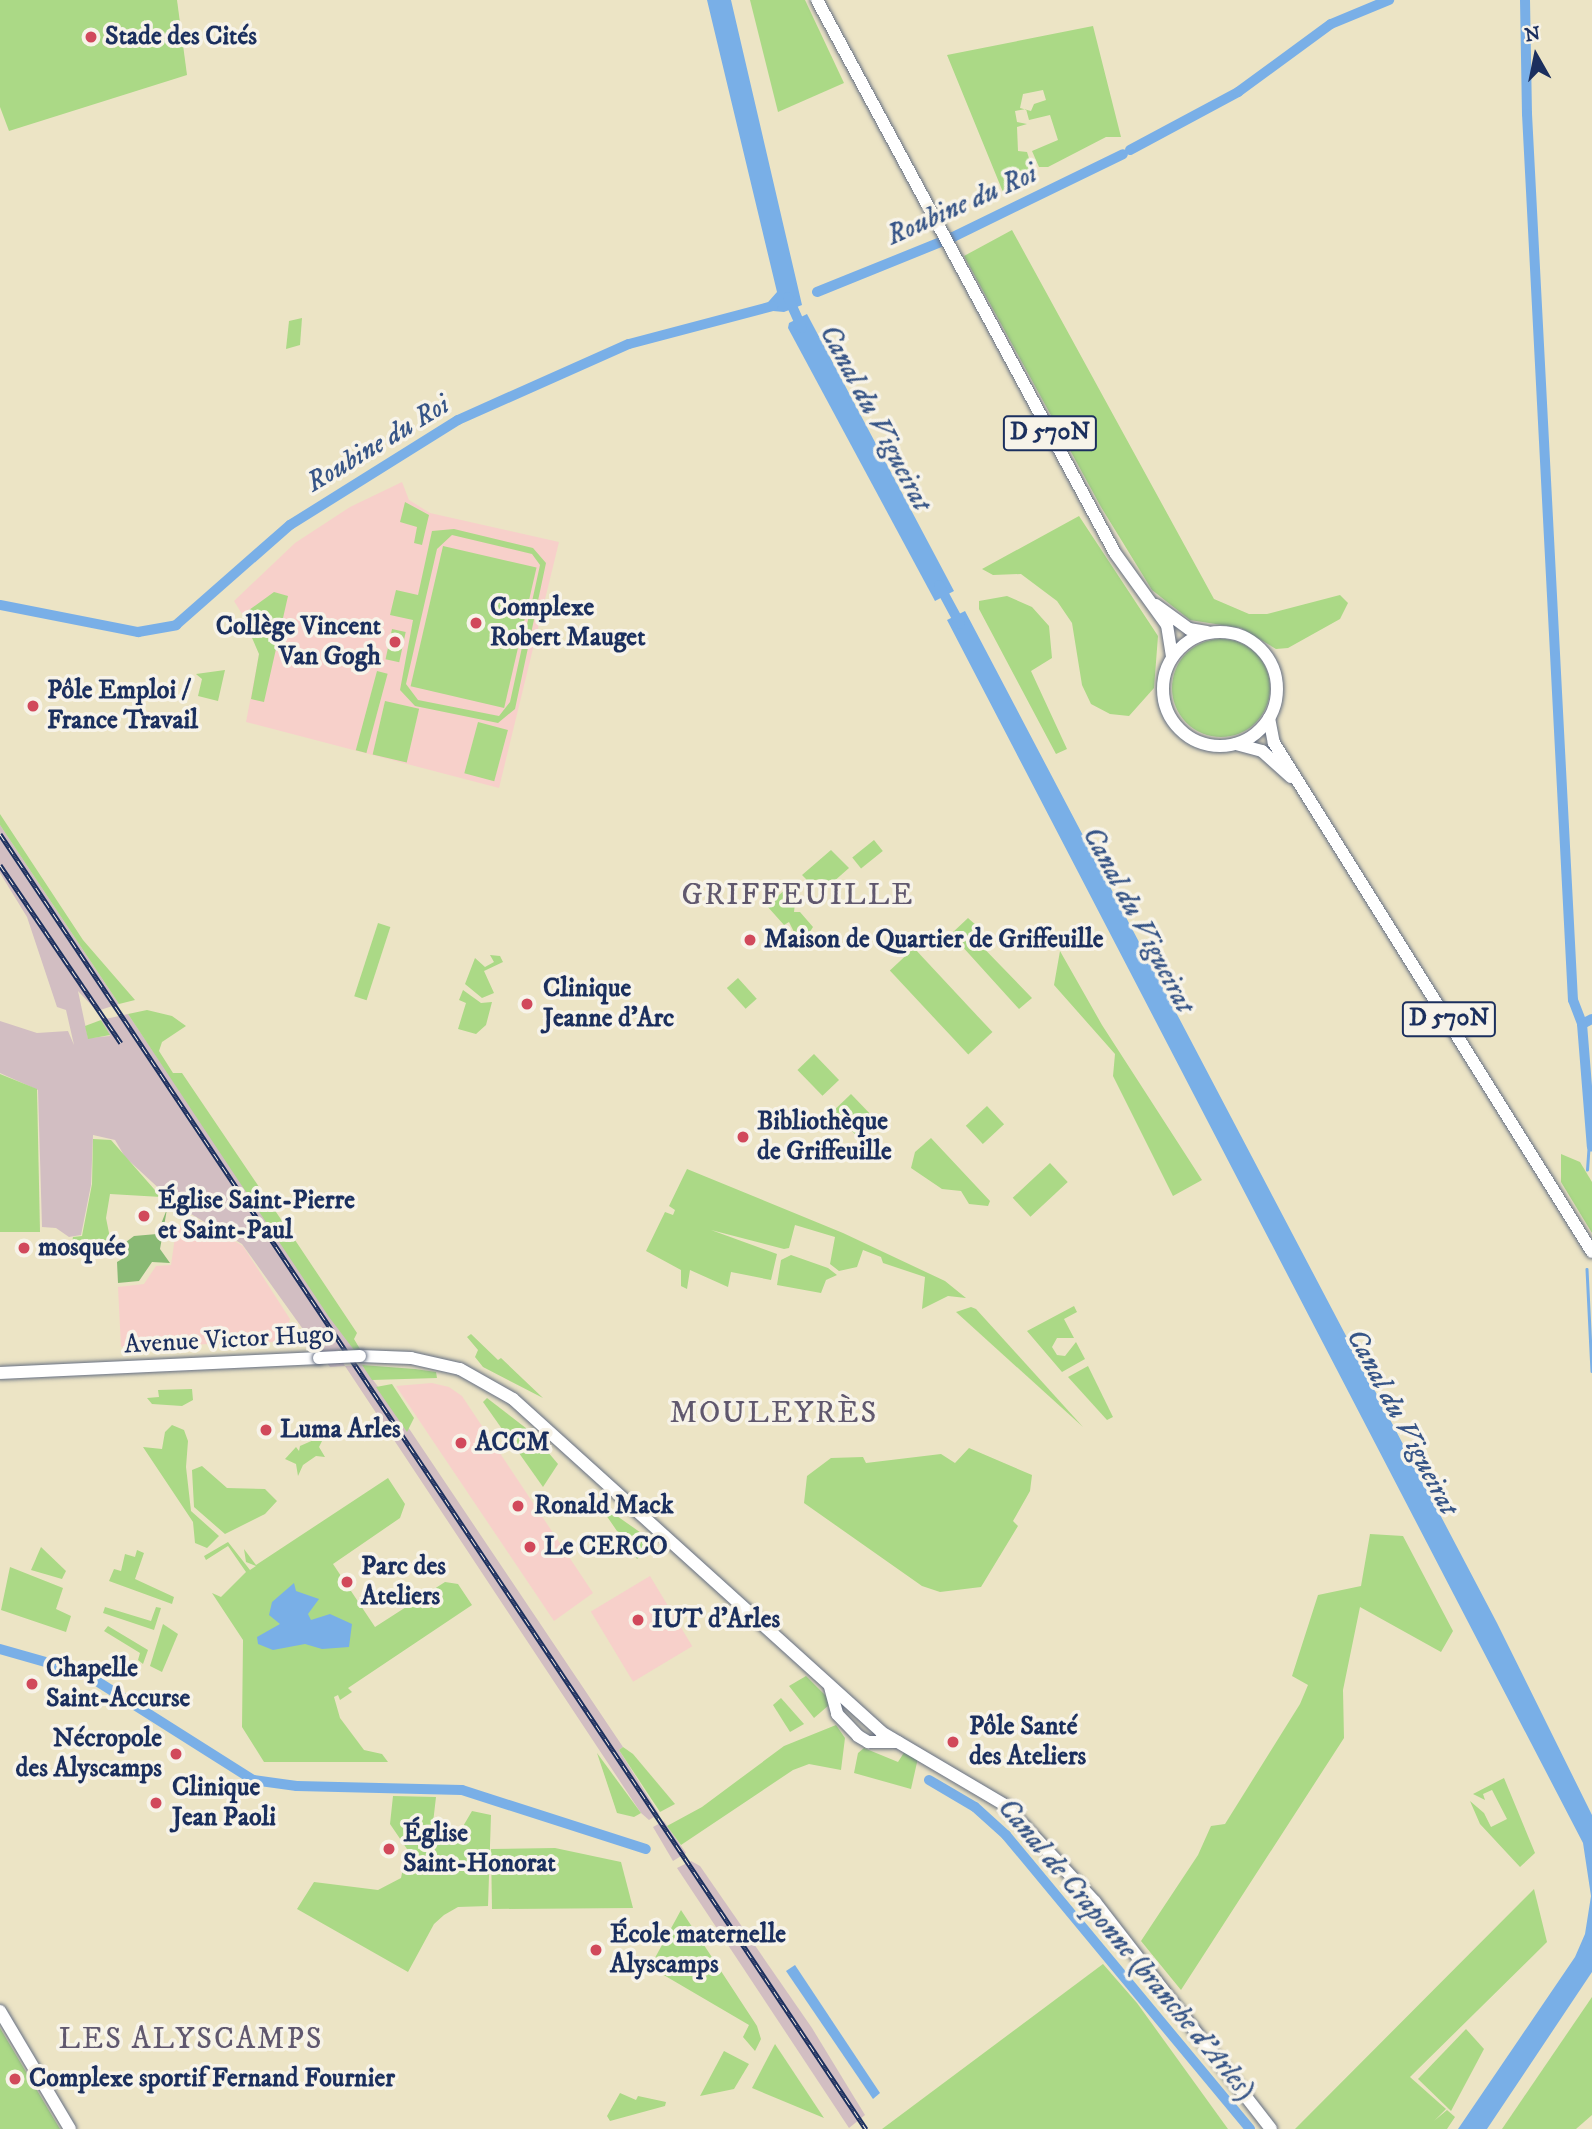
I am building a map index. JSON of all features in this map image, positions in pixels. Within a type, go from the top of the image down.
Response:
[{"type":"main road","name":"D 570N","points":[[817,0],[1115,553],[1171,635],[1172,658]]},
{"type":"main road","name":"D 570N","points":[[1150,601],[1189,629],[1209,633]]},
{"type":"main road","points":[[1209,633],[1238,634],[1265,653],[1277,686],[1269,718],[1258,732],[1236,744],[1199,742],[1175,724],[1163,694],[1172,658],[1186,642],[1209,633]]},
{"type":"main road","name":"D 570N","points":[[1269,718],[1274,743],[1592,1252]]},
{"type":"main road","name":"D 570N","points":[[1236,744],[1262,751],[1303,788]]},
{"type":"main road","name":"Avenue Victor Hugo","points":[[0,1373],[360,1356],[411,1359],[460,1369],[513,1399],[828,1684],[842,1704]]},
{"type":"main road","points":[[878,1737],[842,1704],[839,1717],[859,1736],[902,1743],[1005,1805],[1051,1853],[1186,2015],[1271,2129]]},
{"type":"main road","points":[[0,2011],[70,2129]]},
{"type":"shaded area","name":"Collège Vincent Van Gogh","points":[[402,482],[409,500],[430,513],[559,542],[499,788],[246,722],[259,654],[252,630],[234,601],[295,543],[350,507]]},
{"type":"shaded area","points":[[0,825],[119,1004],[97,1011],[78,991],[88,1038],[110,1036],[101,1020],[128,1014],[354,1350],[336,1350],[345,1366],[330,1367],[242,1244],[179,1207],[125,1157],[115,1140],[93,1135],[91,1185],[81,1235],[69,1237],[56,1228],[42,1227],[38,1090],[0,1073],[0,1021],[37,1033],[68,1031],[74,1045],[66,1010],[57,1007],[27,917],[0,873]]},
{"type":"shaded area","points":[[186,1213],[243,1246],[290,1319],[285,1336],[275,1342],[121,1347],[118,1287],[144,1284],[156,1266],[171,1265],[175,1237]]},
{"type":"shaded area","points":[[362,1365],[410,1430],[623,1747],[619,1750],[659,1814],[649,1820],[641,1813],[345,1366]]},
{"type":"shaded area","points":[[432,1383],[449,1387],[462,1396],[593,1593],[554,1621],[396,1386]]},
{"type":"shaded area","name":"IUT d'Arles","points":[[650,1576],[692,1646],[633,1682],[591,1612]]},
{"type":"shaded area","points":[[664,1821],[686,1853],[673,1861],[653,1827]]},
{"type":"shaded area","points":[[691,1861],[700,1866],[812,2028],[865,2115],[849,2128],[677,1868]]},
{"type":"green space","name":"Stade des Cités","points":[[0,0],[177,0],[187,75],[9,131],[0,107]]},
{"type":"green space","points":[[750,0],[805,0],[844,83],[778,112]]},
{"type":"green space","points":[[1093,26],[1121,137],[1106,137],[1048,167],[1039,167],[1032,151],[1058,140],[1050,115],[1029,120],[1026,110],[1031,111],[1034,104],[1046,100],[1043,90],[1023,94],[1020,108],[1025,109],[1015,111],[1017,122],[1027,124],[1017,127],[1018,151],[1027,152],[1036,180],[1005,197],[947,55]]},
{"type":"green space","points":[[1012,230],[1214,599],[1249,614],[1267,614],[1340,595],[1348,603],[1340,619],[1288,648],[1276,649],[1241,628],[1190,620],[1152,590],[1101,507],[964,256]]},
{"type":"green space","points":[[302,318],[300,345],[286,349],[289,321]]},
{"type":"green space","points":[[405,502],[429,515],[422,545],[414,543],[417,527],[400,522]]},
{"type":"green space","points":[[1079,516],[1158,636],[1154,688],[1129,716],[1110,714],[1091,704],[1082,685],[1072,623],[1057,601],[1021,574],[993,575],[982,569]]},
{"type":"green space","points":[[454,529],[533,548],[546,563],[515,709],[498,723],[415,706],[400,690],[413,620],[390,615],[396,590],[418,595],[432,531]],"holes":[[[452,535],[532,554],[540,565],[510,702],[499,716],[418,700],[406,684],[437,549]]]},
{"type":"green space","points":[[443,546],[537,568],[504,708],[411,686]]},
{"type":"green space","points":[[274,592],[288,596],[264,702],[251,699],[259,654],[242,615]]},
{"type":"green space","points":[[1007,596],[1032,607],[1049,626],[1052,658],[1031,671],[1067,749],[1056,754],[979,609],[979,601]]},
{"type":"green space","points":[[392,629],[406,632],[399,662],[386,659]]},
{"type":"green space","points":[[1221,639],[1240,643],[1256,653],[1266,669],[1270,688],[1266,707],[1256,723],[1240,733],[1221,737],[1202,733],[1186,723],[1176,707],[1172,688],[1176,669],[1186,653],[1202,643]]},
{"type":"green space","points":[[225,670],[218,701],[198,696],[202,679],[196,674]]},
{"type":"green space","points":[[377,671],[388,674],[366,753],[356,750]]},
{"type":"green space","points":[[385,701],[419,709],[407,762],[373,755]]},
{"type":"green space","points":[[478,722],[508,730],[494,781],[464,773]]},
{"type":"green space","points":[[0,814],[83,940],[135,1000],[119,1004],[0,825]]},
{"type":"green space","points":[[874,840],[883,851],[861,869],[852,858]]},
{"type":"green space","points":[[831,850],[849,868],[832,883],[822,879],[808,881],[802,875]]},
{"type":"green space","points":[[789,886],[796,895],[794,912],[800,912],[813,927],[806,938],[797,938],[789,922],[784,925],[767,906]]},
{"type":"green space","points":[[968,918],[977,926],[970,934],[1032,998],[1019,1009],[951,934]]},
{"type":"green space","points":[[378,923],[390,927],[367,1000],[354,996]]},
{"type":"green space","points":[[914,948],[992,1032],[968,1055],[890,971]]},
{"type":"green space","points":[[1060,951],[1102,1025],[1202,1180],[1173,1196],[1113,1076],[1115,1054],[1054,985]]},
{"type":"green space","points":[[490,955],[500,956],[503,962],[484,971],[494,993],[482,998],[465,984],[475,958],[485,967],[494,962]]},
{"type":"green space","points":[[738,978],[757,999],[746,1009],[727,988]]},
{"type":"green space","points":[[463,990],[481,1003],[492,1002],[486,1025],[476,1034],[458,1029],[466,1003],[459,1000]]},
{"type":"green space","points":[[147,1010],[172,1016],[186,1026],[162,1042],[159,1051],[173,1073],[182,1073],[297,1243],[357,1333],[354,1339],[360,1349],[354,1350],[329,1317],[128,1014]]},
{"type":"green space","points":[[101,1020],[110,1035],[88,1039],[85,1026]]},
{"type":"green space","points":[[814,1054],[839,1080],[822,1096],[797,1070]]},
{"type":"green space","points":[[0,1074],[37,1089],[40,1232],[0,1232]]},
{"type":"green space","points":[[851,1094],[876,1120],[858,1137],[833,1111]]},
{"type":"green space","points":[[987,1106],[1004,1124],[983,1144],[966,1126]]},
{"type":"green space","points":[[931,1138],[990,1201],[988,1206],[969,1204],[961,1191],[942,1189],[911,1168],[915,1152]]},
{"type":"green space","points":[[93,1139],[111,1140],[161,1197],[110,1194],[106,1218],[110,1238],[102,1244],[72,1242],[73,1237],[82,1236],[92,1184]]},
{"type":"green space","points":[[1561,1154],[1580,1162],[1592,1182],[1592,1233],[1561,1182]]},
{"type":"green space","points":[[1050,1163],[1068,1182],[1030,1217],[1013,1198]]},
{"type":"green space","points":[[687,1169],[843,1233],[945,1281],[966,1298],[948,1296],[922,1309],[925,1277],[883,1263],[881,1257],[863,1250],[857,1267],[839,1271],[830,1264],[835,1237],[795,1225],[789,1248],[784,1249],[711,1230],[777,1254],[771,1280],[731,1272],[728,1287],[690,1270],[687,1289],[681,1286],[681,1270],[646,1251],[665,1212],[673,1215],[675,1210],[669,1206]]},
{"type":"green space","points":[[167,1209],[160,1249],[170,1263],[152,1262],[139,1281],[118,1283],[117,1262],[122,1259],[118,1248],[134,1236],[157,1234]]},
{"type":"green space","points":[[791,1255],[828,1268],[837,1275],[826,1280],[821,1293],[777,1285],[781,1260]]},
{"type":"green space","points":[[1074,1306],[1077,1312],[1064,1319],[1074,1338],[1057,1338],[1052,1347],[1057,1355],[1065,1356],[1076,1342],[1085,1359],[1062,1372],[1027,1331]]},
{"type":"green space","points":[[971,1307],[976,1309],[1083,1427],[956,1312]]},
{"type":"green space","points":[[471,1334],[543,1398],[483,1367],[475,1357],[478,1350],[467,1337]]},
{"type":"green space","points":[[362,1365],[436,1372],[437,1378],[372,1380]]},
{"type":"green space","points":[[1088,1366],[1113,1417],[1107,1420],[1068,1377]]},
{"type":"green space","points":[[392,1384],[414,1418],[407,1432],[376,1387]]},
{"type":"green space","points":[[192,1389],[193,1400],[182,1406],[152,1404],[147,1398],[159,1397],[158,1390]]},
{"type":"green space","points":[[487,1398],[531,1432],[558,1464],[543,1487],[483,1402]]},
{"type":"green space","points":[[172,1425],[184,1430],[188,1441],[186,1467],[191,1511],[219,1536],[207,1548],[195,1543],[193,1522],[143,1447],[162,1449],[165,1432]]},
{"type":"green space","points":[[325,1435],[319,1447],[325,1457],[316,1456],[303,1465],[298,1476],[296,1464],[285,1459],[296,1447],[299,1451],[300,1446]]},
{"type":"green space","points":[[969,1448],[1032,1475],[1030,1491],[1013,1521],[1018,1526],[981,1587],[940,1592],[922,1586],[804,1503],[807,1476],[831,1458],[863,1457],[866,1463],[941,1454],[955,1463]]},
{"type":"green space","points":[[202,1466],[227,1488],[265,1489],[277,1501],[265,1514],[225,1534],[194,1507],[192,1470]]},
{"type":"green space","points":[[388,1478],[405,1504],[400,1518],[333,1564],[375,1627],[445,1582],[458,1584],[472,1605],[348,1688],[352,1692],[340,1700],[338,1695],[334,1697],[340,1718],[364,1750],[382,1754],[388,1762],[264,1762],[242,1727],[243,1640],[212,1593],[221,1597],[246,1572],[228,1546],[206,1560],[204,1556],[228,1542],[250,1570],[256,1566],[246,1562],[244,1549],[256,1565]]},
{"type":"green space","points":[[597,1502],[644,1535],[643,1554],[637,1559],[627,1544],[631,1538],[617,1531]]},
{"type":"green space","points":[[1370,1534],[1403,1536],[1453,1631],[1441,1652],[1360,1607],[1343,1690],[1344,1738],[1181,1990],[1141,1941],[1198,1855],[1211,1826],[1225,1824],[1300,1704],[1308,1685],[1292,1676],[1318,1595],[1361,1586]]},
{"type":"green space","points":[[41,1547],[66,1571],[62,1579],[31,1570]]},
{"type":"green space","points":[[137,1550],[144,1553],[135,1579],[174,1597],[172,1604],[109,1581],[114,1569],[121,1571],[125,1554],[135,1557]]},
{"type":"green space","points":[[10,1567],[63,1588],[56,1609],[71,1616],[66,1632],[1,1610]]},
{"type":"green space","points":[[105,1607],[151,1621],[156,1607],[161,1608],[154,1630],[103,1613]]},
{"type":"green space","points":[[163,1624],[178,1634],[162,1672],[150,1666]]},
{"type":"green space","points":[[108,1626],[148,1650],[143,1664],[138,1660],[140,1653],[104,1631]]},
{"type":"green space","points":[[806,1676],[826,1696],[829,1705],[814,1718],[789,1686]]},
{"type":"green space","points":[[781,1698],[804,1724],[790,1732],[773,1705]]},
{"type":"green space","points":[[836,1725],[845,1738],[841,1770],[809,1764],[793,1770],[681,1845],[667,1826],[702,1807],[784,1746]]},
{"type":"green space","points":[[623,1747],[633,1754],[675,1804],[660,1812],[619,1750]]},
{"type":"green space","points":[[864,1748],[898,1762],[905,1751],[918,1758],[911,1789],[854,1773],[858,1753]]},
{"type":"green space","points":[[597,1753],[641,1813],[634,1817],[617,1813]]},
{"type":"green space","points":[[1504,1778],[1535,1853],[1520,1867],[1480,1824],[1470,1801],[1484,1813],[1491,1827],[1507,1819],[1492,1790],[1483,1794],[1485,1800],[1473,1794]]},
{"type":"green space","points":[[393,1796],[436,1797],[431,1840],[455,1840],[472,1811],[491,1815],[488,1906],[458,1907],[444,1915],[434,1924],[408,1972],[297,1909],[314,1882],[378,1890],[401,1878],[407,1849],[390,1824]]},
{"type":"green space","points":[[555,1848],[621,1862],[633,1908],[492,1909],[491,1849]]},
{"type":"green space","points":[[1534,1889],[1547,1942],[1410,2077],[1446,2109],[1434,2121],[1447,2110],[1455,2117],[1447,2129],[1295,2129]]},
{"type":"green space","points":[[681,1910],[757,2026],[761,2039],[755,2051],[743,2037],[749,2025],[650,1967]]},
{"type":"green space","points":[[1103,1964],[1137,2003],[1228,2129],[882,2129]]},
{"type":"green space","points":[[1592,1997],[1592,2115],[1576,2129],[1502,2129]]},
{"type":"green space","name":"Complexe sportif Fernand Fournier","points":[[0,2028],[60,2129],[0,2129]]},
{"type":"green space","points":[[1466,2029],[1484,2049],[1451,2111],[1418,2079]]},
{"type":"green space","points":[[775,2044],[824,2118],[752,2088]]},
{"type":"green space","points":[[724,2051],[749,2064],[734,2089],[700,2096]]},
{"type":"green space","points":[[620,2093],[636,2100],[638,2096],[666,2102],[665,2106],[610,2121],[607,2116]]},
{"type":"water","points":[[707,0],[731,0],[802,305],[784,312],[761,310],[777,292]]},
{"type":"water","points":[[807,314],[954,591],[935,601],[788,328],[789,323]]},
{"type":"water","points":[[965,611],[1497,1623],[1592,1815],[1592,1972],[1487,2129],[1458,2129],[1575,1957],[1585,1934],[1591,1896],[1583,1843],[947,620]]},
{"type":"water","points":[[294,1583],[296,1591],[319,1599],[308,1614],[311,1620],[330,1614],[352,1624],[349,1647],[322,1649],[305,1644],[273,1650],[258,1644],[257,1637],[280,1624],[269,1615],[272,1602]]},
{"type":"water","points":[[795,1965],[880,2093],[873,2099],[786,1971]]},
{"type":"waterway","name":"Roubine du Roi","points":[[1130,150],[1238,92],[1331,24],[1389,0]]},
{"type":"waterway","points":[[1525,0],[1527,114],[1573,1000],[1582,1024]]},
{"type":"waterway","name":"Roubine du Roi","points":[[817,292],[953,237],[1123,154]]},
{"type":"waterway","name":"Canal du Vigueirat","points":[[788,297],[802,328]]},
{"type":"waterway","name":"Roubine du Roi","points":[[0,605],[138,632],[176,625],[290,525],[458,420],[629,344],[773,306]]},
{"type":"waterway","name":"Canal du Vigueirat","points":[[939,585],[960,624]]},
{"type":"waterway","points":[[1592,1019],[1582,1024],[1592,1147]]},
{"type":"waterway","points":[[1587,1170],[1589,1142]]},
{"type":"waterway","points":[[1587,1269],[1592,1371]]},
{"type":"waterway","name":"Canal de Craponne (branche d'Arles)","points":[[0,1649],[84,1673],[253,1780],[297,1786],[462,1790],[646,1849]]},
{"type":"waterway","name":"Canal de Craponne (branche d'Arles)","points":[[929,1780],[975,1807],[1006,1835],[1250,2129]]},
{"type":"railway","points":[[0,834],[866,2129]]},
{"type":"railway","points":[[0,865],[121,1043]]},
{"type":"place","name":"Stade des Cités","points":[[91,37]]},
{"type":"place","name":"Complexe Robert Mauget","points":[[476,623]]},
{"type":"place","name":"Collège Vincent Van Gogh","points":[[395,642]]},
{"type":"place","name":"Pôle Emploi / France Travail","points":[[33,706]]},
{"type":"place","name":"Maison de Quartier de Griffeuille","points":[[750,940]]},
{"type":"place","name":"Clinique Jeanne d'Arc","points":[[527,1004]]},
{"type":"place","name":"Bibliothèque de Griffeuille","points":[[743,1137]]},
{"type":"place","name":"Église Saint-Pierre et Saint-Paul","points":[[144,1216]]},
{"type":"place","name":"mosquée","points":[[24,1248]]},
{"type":"place","name":"Luma Arles","points":[[266,1430]]},
{"type":"place","name":"ACCM","points":[[461,1443]]},
{"type":"place","name":"Ronald Mack","points":[[518,1506]]},
{"type":"place","name":"Le CERCO","points":[[530,1547]]},
{"type":"place","name":"Parc des Ateliers","points":[[347,1582]]},
{"type":"place","name":"IUT d'Arles","points":[[638,1620]]},
{"type":"place","name":"Chapelle Saint-Accurse","points":[[32,1684]]},
{"type":"place","name":"Pôle Santé des Ateliers","points":[[953,1742]]},
{"type":"place","name":"Nécropole des Alyscamps","points":[[176,1754]]},
{"type":"place","name":"Clinique Jean Paoli","points":[[156,1803]]},
{"type":"place","name":"Église Saint-Honorat","points":[[389,1849]]},
{"type":"place","name":"École maternelle Alyscamps","points":[[596,1950]]},
{"type":"place","name":"Complexe sportif Fernand Fournier","points":[[15,2079]]},
{"type":"district","name":"GRIFFEUILLE","points":[[798,896]]},
{"type":"district","name":"MOULEYRÈS","points":[[774,1414]]},
{"type":"district","name":"LES ALYSCAMPS","points":[[191,2040]]}]
